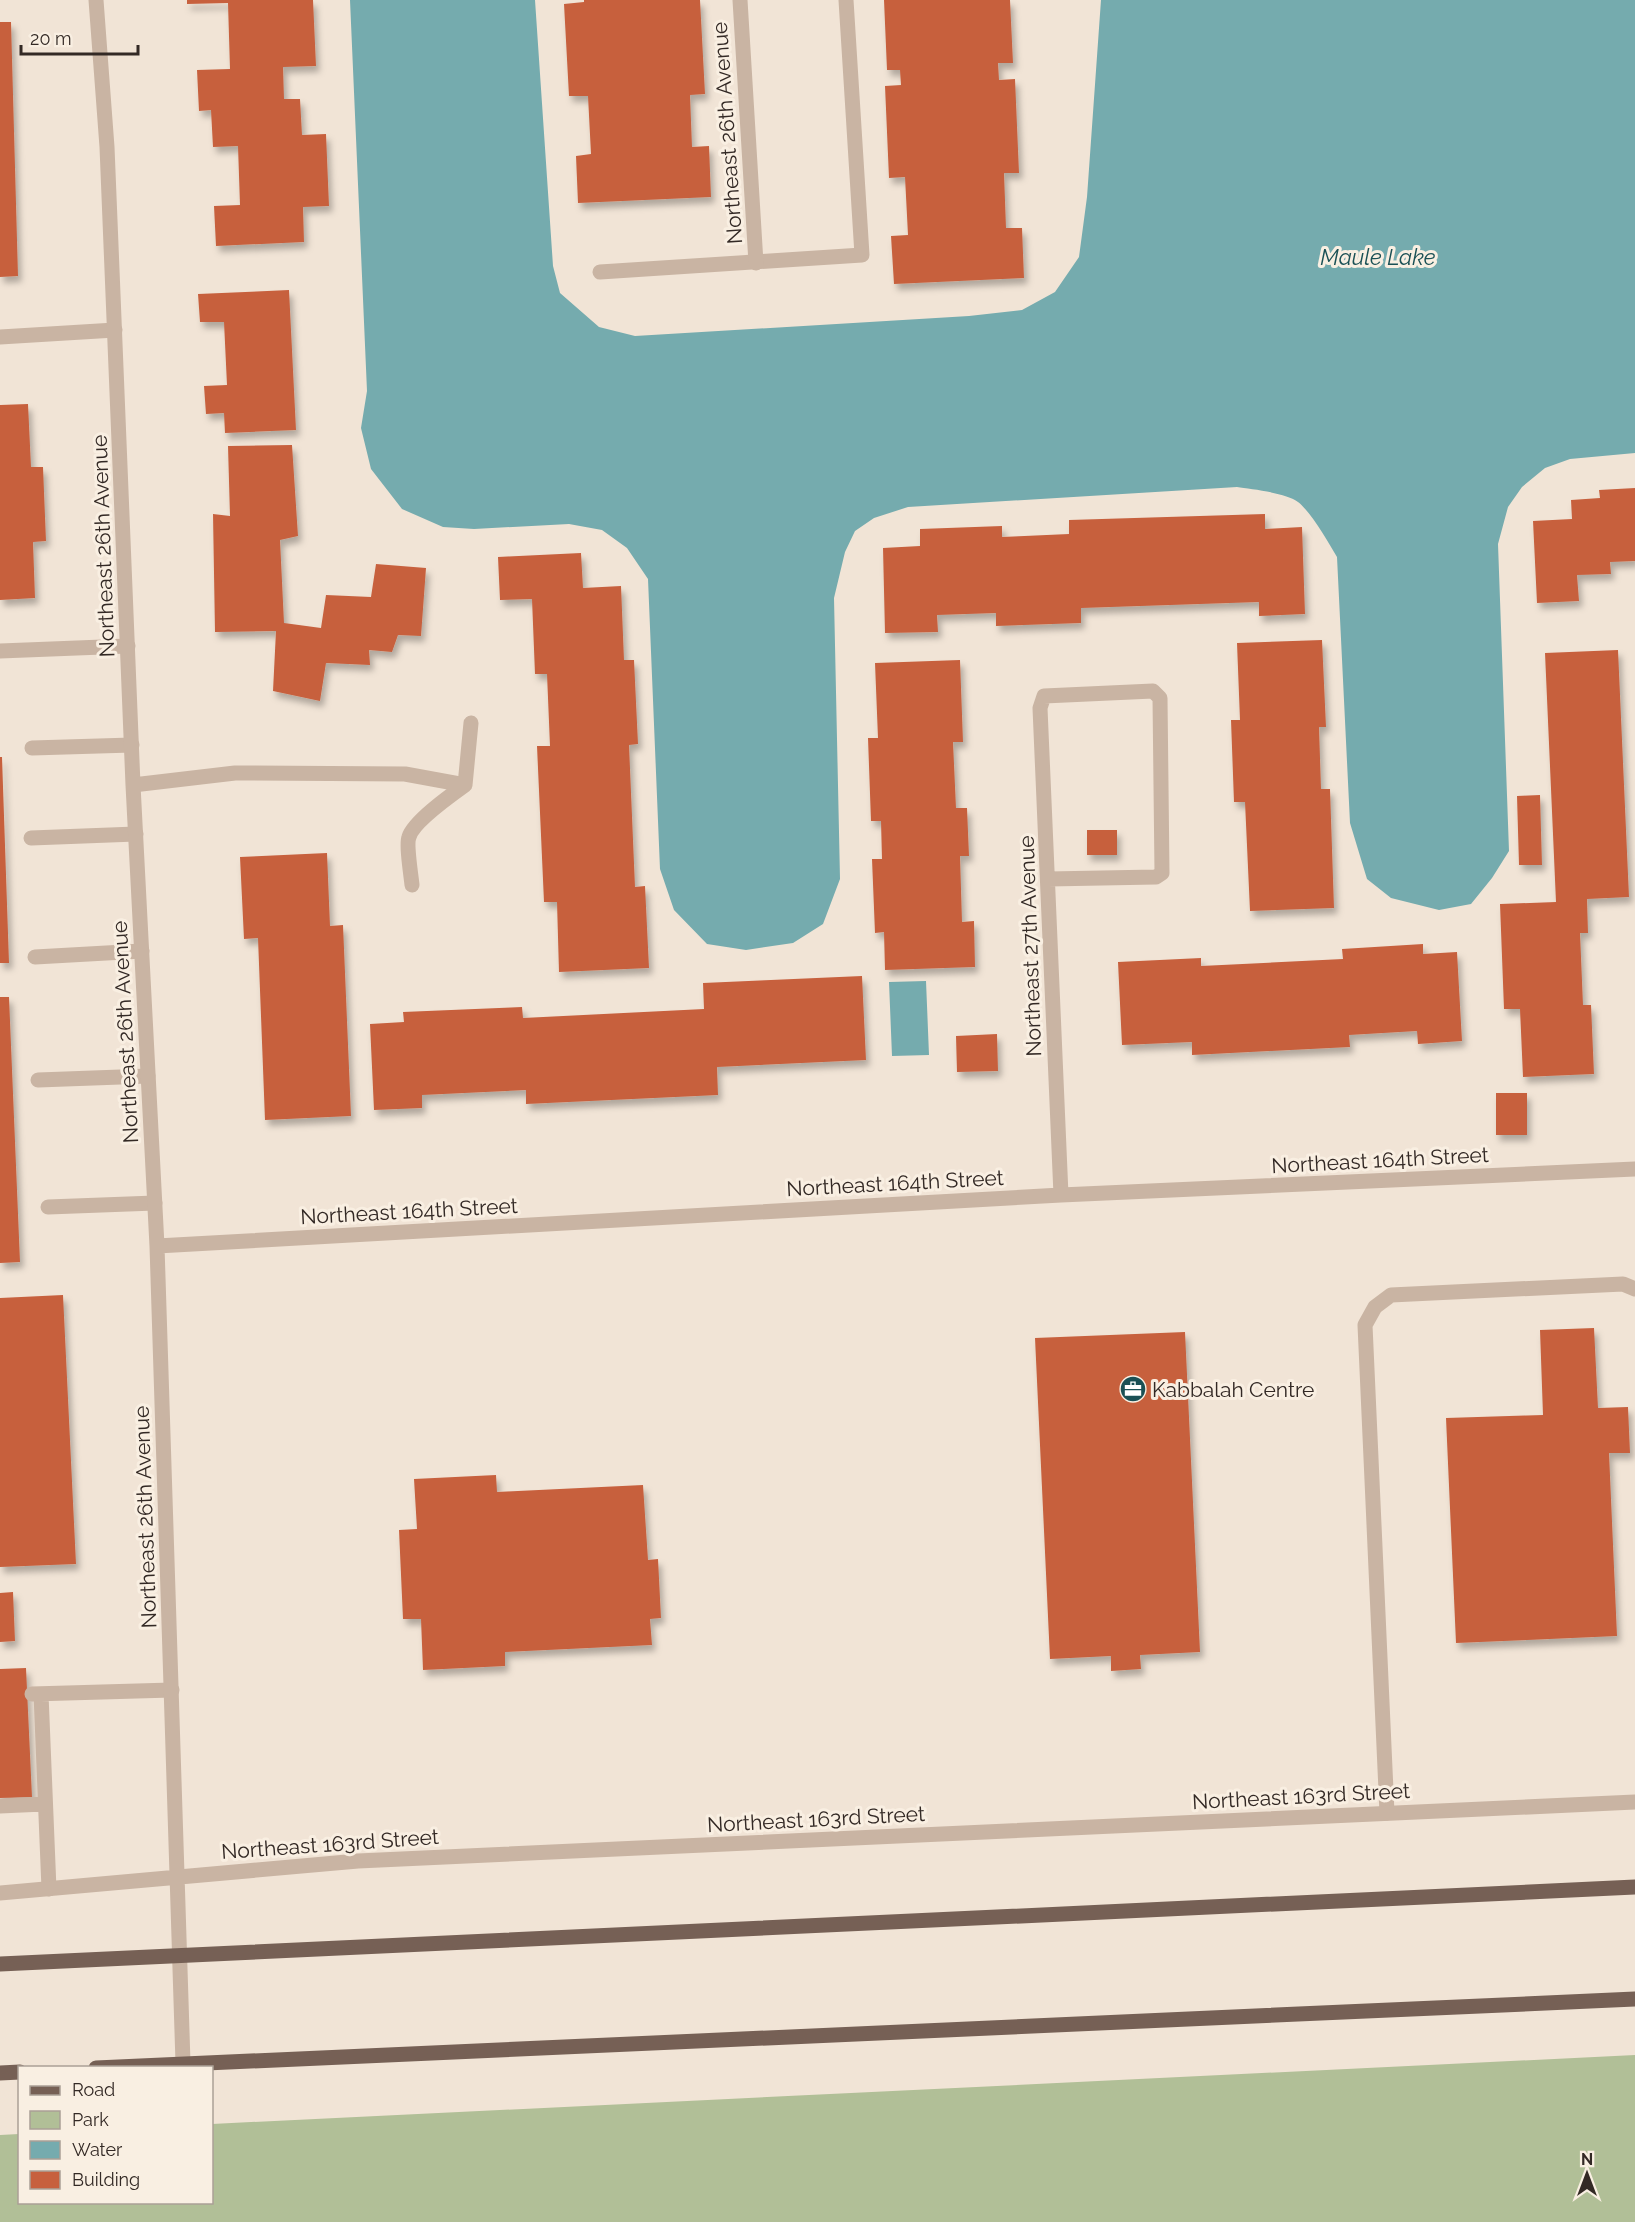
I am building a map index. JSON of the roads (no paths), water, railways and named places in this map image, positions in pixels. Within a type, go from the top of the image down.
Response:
[{"type":"main road","points":[[0,1964],[1635,1887]]},
{"type":"main road","points":[[118,2066],[1635,1999]]},
{"type":"main road","points":[[0,2073],[18,2072]]},
{"type":"street","name":"Northeast 26th Avenue","points":[[96,0],[107,147],[136,834],[157,1246],[183,2063]]},
{"type":"street","name":"Northeast 26th Avenue","points":[[740,0],[756,263]]},
{"type":"street","points":[[600,272],[862,255],[846,0]]},
{"type":"street","points":[[0,337],[115,330]]},
{"type":"street","points":[[0,651],[128,646]]},
{"type":"street","name":"Northeast 27th Avenue","points":[[1048,879],[1156,877],[1162,873],[1160,698],[1154,691],[1044,696],[1041,708],[1048,879],[1061,1195]]},
{"type":"street","points":[[412,885],[408,838],[416,825],[445,799],[465,785],[471,723]]},
{"type":"street","points":[[32,748],[132,745]]},
{"type":"street","points":[[134,784],[235,773],[405,774],[465,785]]},
{"type":"street","points":[[31,838],[136,834]]},
{"type":"street","points":[[35,957],[142,951]]},
{"type":"street","points":[[38,1080],[148,1076]]},
{"type":"street","name":"Northeast 164th Street","points":[[157,1246],[1061,1195],[1635,1169]]},
{"type":"street","points":[[48,1207],[154,1203]]},
{"type":"street","points":[[1387,1814],[1365,1325],[1375,1307],[1391,1295],[1623,1284],[1635,1289]]},
{"type":"street","points":[[49,1888],[37,1694],[172,1690]]},
{"type":"street","name":"Northeast 163rd Street","points":[[0,1893],[358,1861],[1635,1802]]},
{"type":"street","points":[[0,1806],[44,1804]]},
{"type":"water","name":"Maule Lake","points":[[350,0],[535,0],[553,266],[560,293],[599,327],[635,336],[969,316],[1022,310],[1055,292],[1079,257],[1087,197],[1101,0],[1635,0],[1635,453],[1570,459],[1545,468],[1522,487],[1508,507],[1498,544],[1509,851],[1492,878],[1471,904],[1439,910],[1391,898],[1367,879],[1350,823],[1337,557],[1314,520],[1298,502],[1278,494],[1237,487],[908,507],[874,518],[855,531],[845,552],[834,598],[840,879],[823,924],[793,943],[746,950],[707,944],[674,910],[660,869],[648,579],[627,548],[602,530],[569,524],[474,529],[443,527],[402,509],[371,469],[361,428],[367,391]]},
{"type":"water","points":[[926,981],[929,1055],[892,1056],[889,982]]},
{"type":"place","name":"Kabbalah Centre","points":[[1133,1389]]}]
